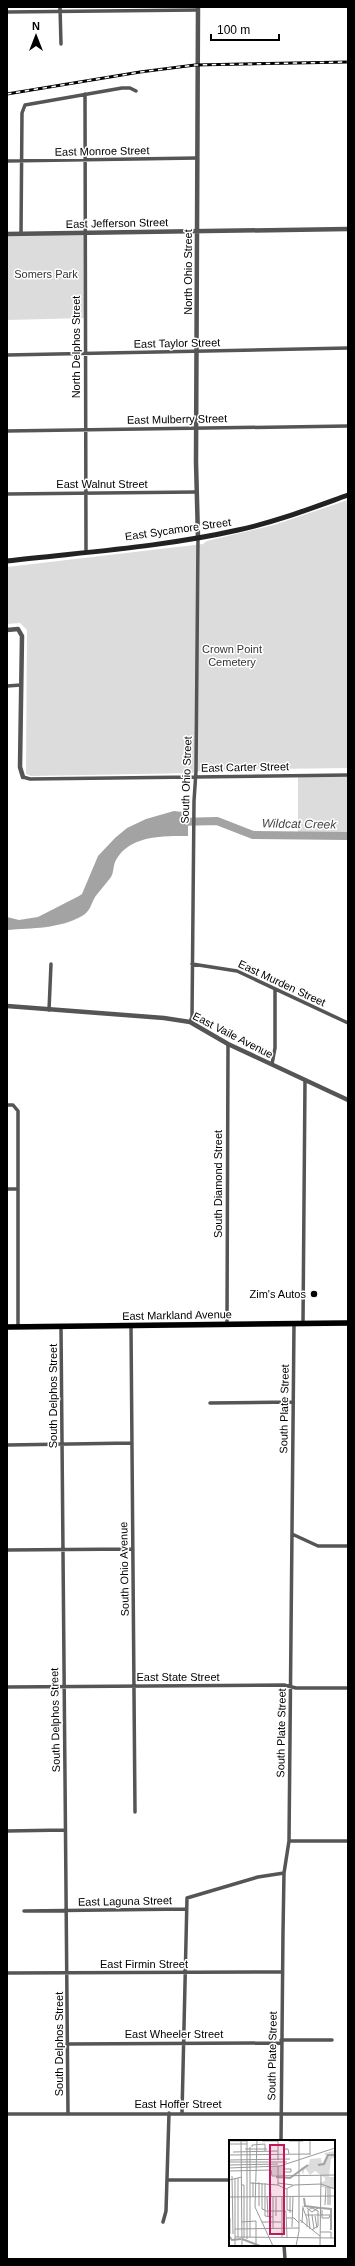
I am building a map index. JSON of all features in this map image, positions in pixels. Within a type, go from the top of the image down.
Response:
[{"type":"main road","name":"East Sycamore Street","points":[[7,561],[198,538],[253,527],[348,495]]},
{"type":"main road","name":"East Markland Avenue","points":[[7,1327],[348,1323]]},
{"type":"street","points":[[60,7],[61,44]]},
{"type":"street","points":[[7,12],[198,8]]},
{"type":"street","name":"North Ohio Street","points":[[198,8],[196,428],[198,538]]},
{"type":"street","points":[[21,234],[22,113],[25,105],[31,102],[122,88],[130,88],[136,91]]},
{"type":"street","name":"North Delphos Street","points":[[85,94],[86,160],[84,232],[86,552]]},
{"type":"street","name":"East Monroe Street","points":[[7,161],[197,158]]},
{"type":"street","name":"East Jefferson Street","points":[[7,234],[348,229]]},
{"type":"street","name":"East Taylor Street","points":[[7,355],[348,348]]},
{"type":"street","name":"East Mulberry Street","points":[[7,431],[348,426]]},
{"type":"street","name":"East Walnut Street","points":[[7,494],[196,492]]},
{"type":"street","name":"South Ohio Street","points":[[190,1022],[192,1017],[194,801],[196,777],[198,538]]},
{"type":"street","points":[[7,630],[20,631],[20,767],[23,777]]},
{"type":"street","points":[[7,686],[21,685]]},
{"type":"street","name":"East Carter Street","points":[[23,777],[30,779],[348,775]]},
{"type":"street","points":[[49,1010],[51,964]]},
{"type":"street","name":"East Murden Street","points":[[192,964],[233,970],[348,1023]]},
{"type":"street","points":[[272,1064],[275,1048],[275,989]]},
{"type":"street","name":"East Vaile Avenue","points":[[7,1006],[164,1018],[190,1022],[228,1044],[348,1100]]},
{"type":"street","name":"South Diamond Street","points":[[227,1325],[228,1044]]},
{"type":"street","points":[[302,1324],[305,1080]]},
{"type":"street","points":[[7,1105],[17,1107],[18,1327]]},
{"type":"street","points":[[7,1189],[18,1189]]},
{"type":"street","name":"South Plate Street","points":[[281,2140],[280,2114],[284,1873],[289,1841],[294,1324]]},
{"type":"street","name":"South Ohio Avenue","points":[[131,1326],[135,1812]]},
{"type":"street","name":"South Delphos Street","points":[[61,1327],[65,1830],[68,1911],[68,2114]]},
{"type":"street","points":[[210,1403],[293,1402]]},
{"type":"street","points":[[7,1445],[132,1443]]},
{"type":"street","points":[[292,1534],[318,1546],[348,1546]]},
{"type":"street","points":[[7,1550],[133,1549]]},
{"type":"street","name":"East State Street","points":[[7,1687],[290,1686],[348,1688]]},
{"type":"street","points":[[7,1831],[65,1830]]},
{"type":"street","points":[[289,1841],[348,1841]]},
{"type":"street","name":"East Laguna Street","points":[[24,1911],[186,1909],[186,1898],[192,1895],[258,1877],[284,1873]]},
{"type":"street","points":[[182,2113],[186,1909]]},
{"type":"street","name":"East Firmin Street","points":[[7,1974],[282,1972]]},
{"type":"street","name":"East Wheeler Street","points":[[67,2044],[184,2044],[332,2040]]},
{"type":"street","points":[[163,2222],[166,2211],[168,2180],[169,2113]]},
{"type":"street","name":"East Hoffer Street","points":[[7,2114],[348,2114]]},
{"type":"street","points":[[168,2180],[229,2180]]},
{"type":"street","points":[[284,2246],[285,2259]]},
{"type":"green space","name":"Somers Park","points":[[84,232],[85,318],[7,320],[7,234]]},
{"type":"green space","name":"Crown Point Cemetery","points":[[348,500],[348,768],[202,770],[192,773],[31,776],[26,774],[27,630],[20,623],[7,624],[7,567],[203,544],[207,541],[274,525]]},
{"type":"green space","points":[[348,775],[348,836],[298,836],[298,776]]},
{"type":"shaded area","points":[[174,811],[183,812],[188,816],[188,836],[158,837],[138,841],[122,852],[114,864],[111,877],[95,897],[89,910],[85,914],[55,926],[7,930],[7,917],[19,920],[38,917],[82,894],[98,856],[115,838],[127,828],[146,819]]},
{"type":"waterway","name":"Wildcat Creek","points":[[177,822],[217,821],[253,835],[348,836]]},
{"type":"railway","points":[[7,94],[140,72],[195,65],[348,62]]},
{"type":"place","name":"Zim's Autos","points":[[314,1294]]}]
